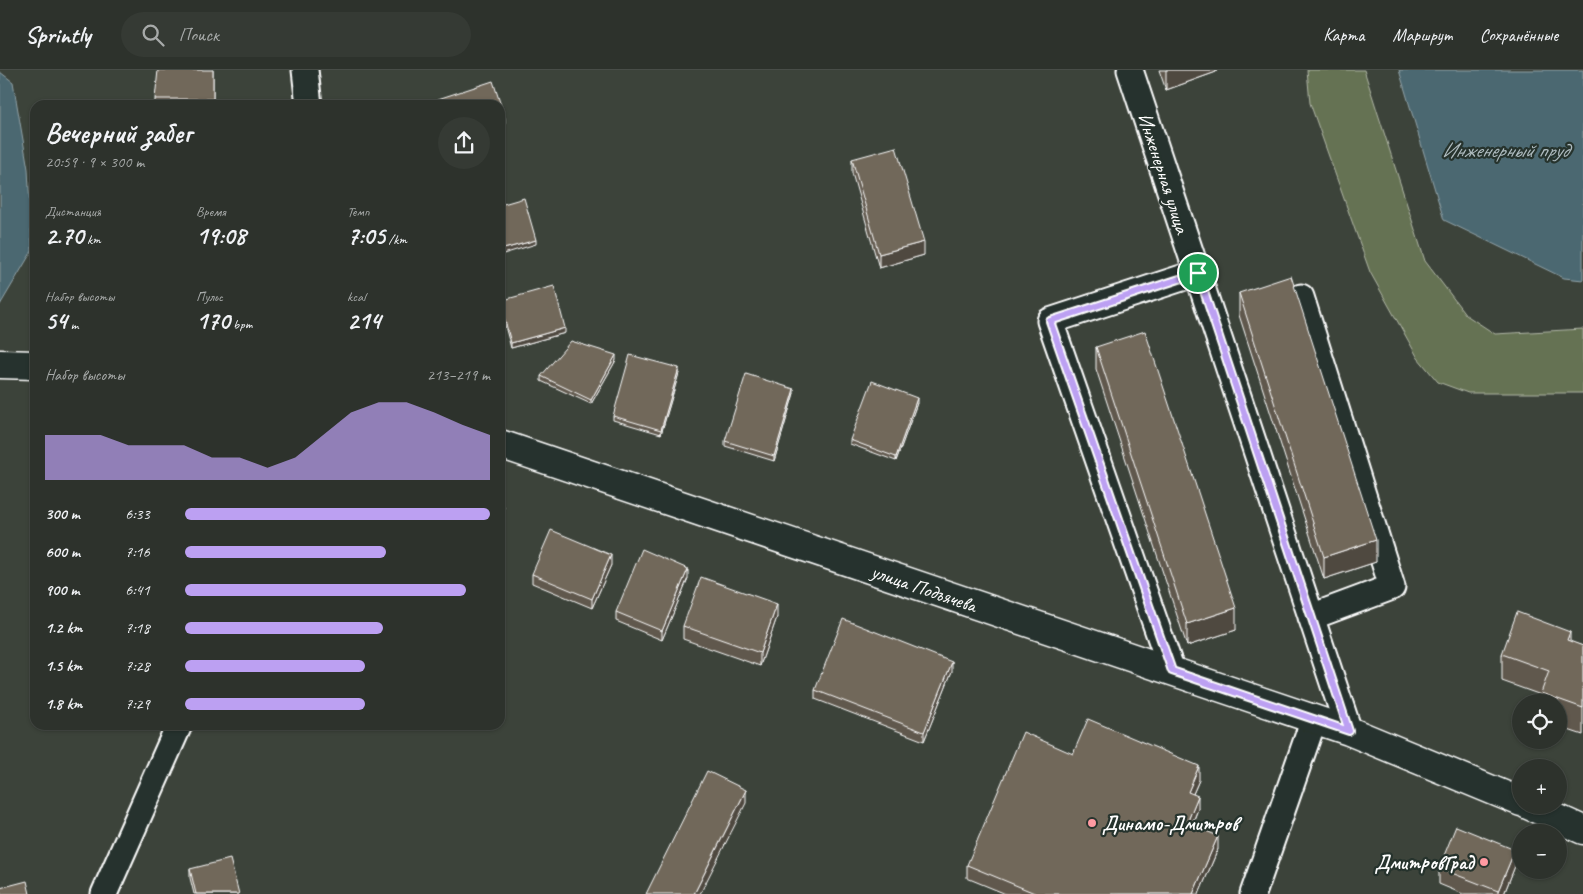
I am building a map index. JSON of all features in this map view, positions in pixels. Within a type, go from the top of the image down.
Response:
[{"type":"main road","points":[[0,364],[30,365]]},
{"type":"main road","name":"улица Подъячева","points":[[505,446],[1349,731],[1512,798]]},
{"type":"main road","points":[[1548,814],[1583,830]]},
{"type":"street","points":[[305,70],[308,100]]},
{"type":"street","name":"Инженерная улица","points":[[1130,70],[1349,731]]},
{"type":"street","points":[[1172,671],[1050,321],[1198,273]]},
{"type":"street","points":[[1301,297],[1392,587],[1311,617]]},
{"type":"street","points":[[1253,894],[1314,719]]},
{"type":"street","points":[[104,894],[177,730]]},
{"type":"green space","points":[[1307,70],[1364,70],[1425,261],[1466,315],[1495,334],[1583,329],[1583,393],[1468,393],[1438,382],[1418,358],[1370,272],[1310,103]]},
{"type":"water","name":"Инженерный пруд","points":[[1399,70],[1583,70],[1583,280],[1564,278],[1444,220]]},
{"type":"water","points":[[0,72],[13,82],[28,169],[30,254],[0,305]]},
{"type":"building","points":[[158,70],[213,70],[213,99],[155,99]]},
{"type":"building","points":[[493,81],[499,100],[438,100]]},
{"type":"building","points":[[896,147],[924,242],[879,254],[852,159]]},
{"type":"building","points":[[524,198],[536,240],[505,249],[505,204]]},
{"type":"building","points":[[1291,276],[1376,540],[1324,557],[1239,293]]},
{"type":"building","points":[[554,286],[565,328],[511,343],[505,320],[505,300]]},
{"type":"building","points":[[1145,331],[1236,608],[1187,624],[1096,347]]},
{"type":"building","points":[[571,341],[616,355],[591,400],[541,376]]},
{"type":"building","points":[[630,355],[679,368],[661,430],[613,416]]},
{"type":"building","points":[[746,374],[794,389],[774,456],[725,441]]},
{"type":"building","points":[[872,381],[917,398],[896,457],[850,440]]},
{"type":"building","points":[[551,530],[611,555],[592,599],[532,574]]},
{"type":"building","points":[[642,549],[688,569],[662,631],[616,612]]},
{"type":"building","points":[[701,577],[777,604],[760,653],[683,626]]},
{"type":"building","points":[[1517,612],[1570,632],[1567,640],[1583,646],[1583,708],[1567,702],[1567,694],[1541,693],[1549,671],[1502,654]]},
{"type":"building","points":[[843,619],[952,662],[924,732],[815,690]]},
{"type":"building","name":"Динамо-Дмитров","points":[[1088,719],[1199,766],[1188,792],[1198,796],[1187,823],[1218,836],[1193,894],[1037,894],[967,865],[1023,732],[1073,754]]},
{"type":"building","points":[[707,771],[746,790],[694,894],[646,894]]},
{"type":"building","points":[[1456,826],[1512,849],[1512,857],[1498,891],[1439,868]]},
{"type":"building","points":[[230,859],[239,894],[196,894],[190,869]]},
{"type":"building","points":[[27,881],[30,894],[0,894],[0,888]]},
{"type":"place","name":"Динамо-Дмитров","points":[[1092,823]]},
{"type":"place","name":"ДмитровГрад","points":[[1484,862]]},
{"type":"route","points":[[1198,273],[1349,731],[1172,671],[1050,321],[1198,273]]}]
